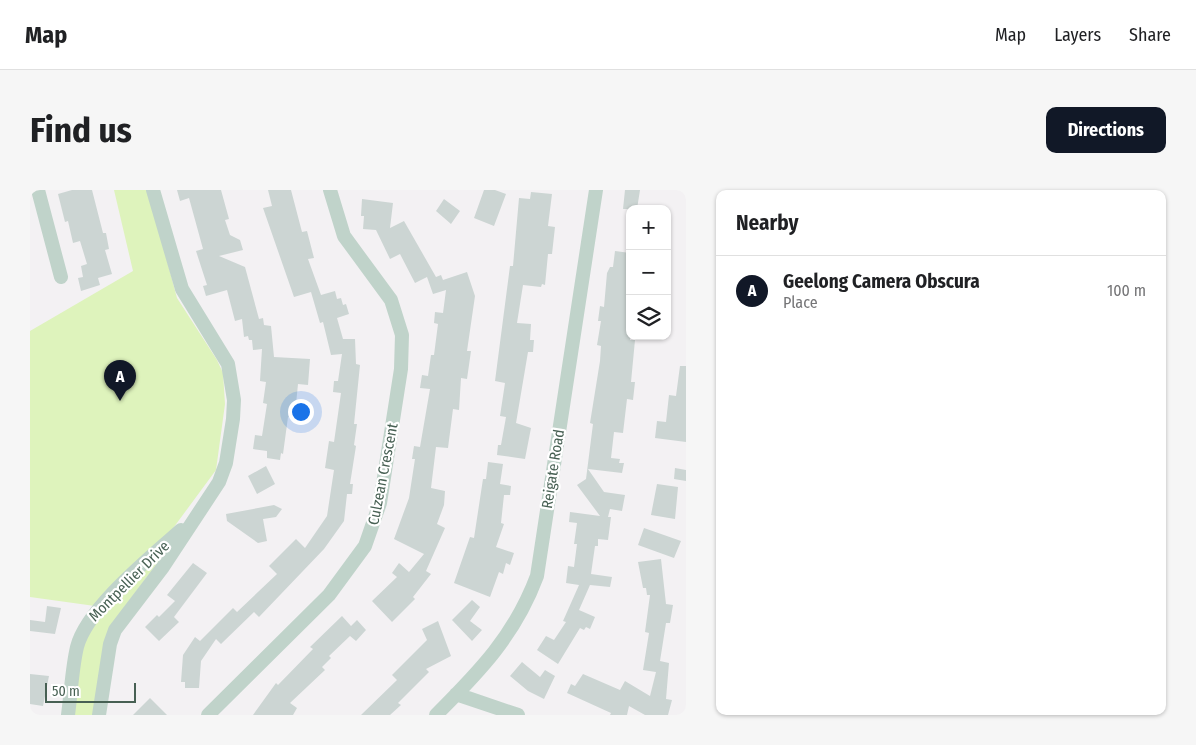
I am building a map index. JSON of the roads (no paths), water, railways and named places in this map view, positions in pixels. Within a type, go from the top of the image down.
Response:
[{"type":"street","name":"Montpellier Drive","points":[[99,715],[110,644],[115,630],[163,567],[219,482],[226,463],[234,400],[233,381],[228,364],[220,348],[195,314],[182,289],[153,190]]},
{"type":"street","name":"Culzean Crescent","points":[[208,715],[328,596],[365,546],[380,503],[401,369],[402,335],[391,300],[344,236],[330,190]]},
{"type":"street","name":"Reigate Road","points":[[436,715],[501,645],[528,600],[537,576],[596,190]]},
{"type":"street","points":[[36,197],[61,277]]},
{"type":"street","name":"Montpellier Drive","points":[[68,715],[77,646],[86,626],[129,578],[196,516]]},
{"type":"street","points":[[456,694],[518,715]]},
{"type":"place","name":"Geelong Camera Obscura","points":[[120,401]]}]
